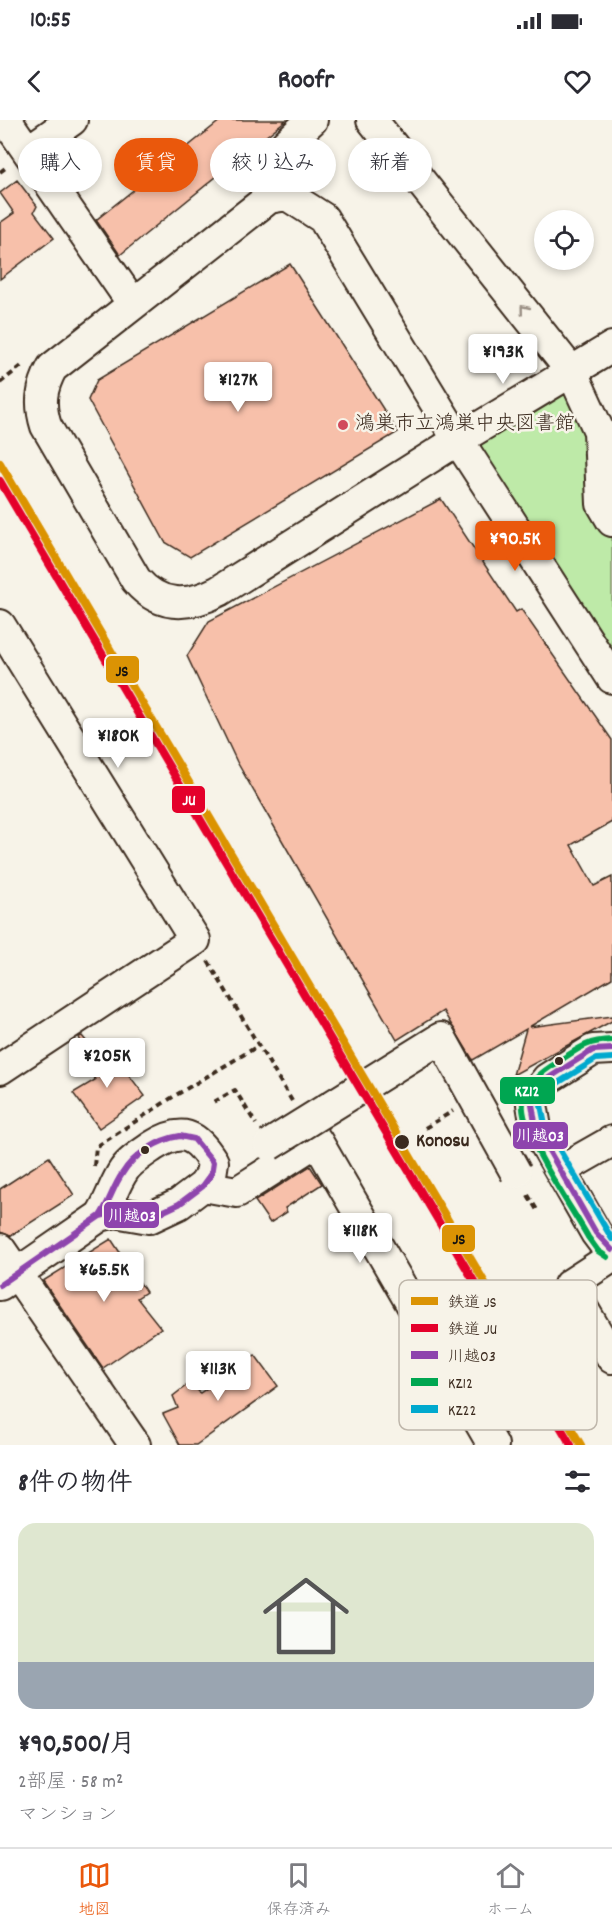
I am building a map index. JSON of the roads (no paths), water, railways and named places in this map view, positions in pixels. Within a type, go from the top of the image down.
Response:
[{"type":"street","points":[[46,138],[72,120]]},
{"type":"street","points":[[287,195],[286,144],[312,120]]},
{"type":"street","points":[[372,120],[572,372],[599,431],[602,504],[612,521]]},
{"type":"street","points":[[3,129],[18,142]]},
{"type":"street","points":[[56,192],[133,304]]},
{"type":"street","points":[[612,348],[458,440],[219,591],[193,602],[170,602],[157,597],[145,590],[136,579],[46,426],[41,411],[41,394],[52,368],[269,198],[287,195],[323,218],[458,440],[612,678]]},
{"type":"street","points":[[0,625],[195,940],[0,1068]]},
{"type":"street","points":[[269,1144],[441,1038],[516,1173]]},
{"type":"street","points":[[573,1280],[608,1238],[561,1170],[536,1128],[532,1117],[535,1094],[547,1079],[593,1050],[612,1049]]},
{"type":"street","points":[[8,1279],[100,1216],[115,1212],[149,1218],[179,1204],[203,1186],[211,1175],[213,1162],[204,1148],[192,1139],[179,1134],[170,1136],[125,1168],[100,1216]]},
{"type":"street","points":[[561,1170],[612,1141]]},
{"type":"street","points":[[203,1186],[237,1192],[317,1142],[399,1283]]},
{"type":"street","points":[[125,1168],[149,1218]]},
{"type":"street","points":[[0,1249],[8,1279],[135,1445]]},
{"type":"street","points":[[597,1333],[612,1358]]},
{"type":"street","points":[[484,1430],[493,1445]]},
{"type":"rail line","name":"JS","points":[[0,463],[483,1280]]},
{"type":"rail line","name":"JU","points":[[0,481],[473,1280]]},
{"type":"rail line","name":"JU","points":[[562,1430],[571,1445]]},
{"type":"rail line","name":"JS","points":[[572,1430],[581,1445]]},
{"type":"place","name":"鴻巣市立鴻巣中央図書館","points":[[343,425]]},
{"type":"place","name":"Konosu","points":[[402,1142]]}]
